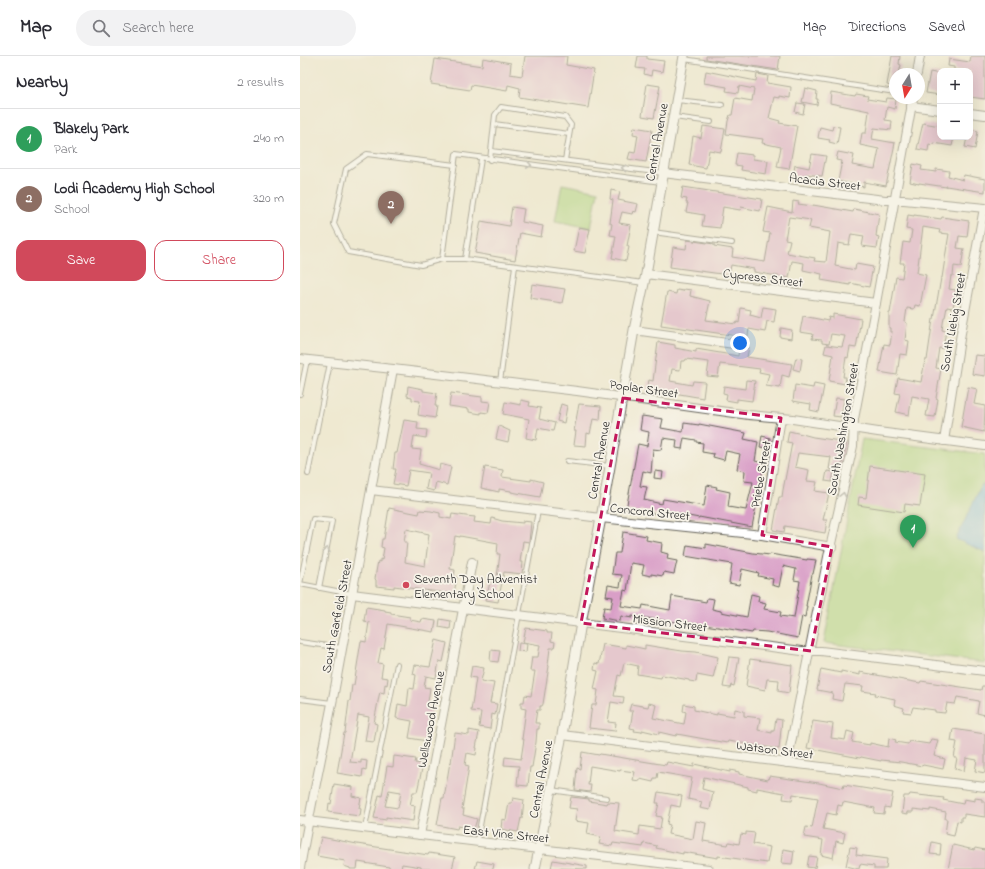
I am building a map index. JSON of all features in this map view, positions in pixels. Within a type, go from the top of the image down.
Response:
[{"type":"street","points":[[918,68],[920,56]]},
{"type":"street","name":"Central Avenue","points":[[535,869],[562,735],[684,58]]},
{"type":"street","name":"South Washington Street","points":[[787,763],[853,446],[854,419],[912,104]]},
{"type":"street","points":[[919,104],[937,109]]},
{"type":"street","points":[[973,113],[985,115]]},
{"type":"street","name":"Acacia Street","points":[[662,178],[885,200],[895,199],[985,208]]},
{"type":"street","name":"South Liebig Street","points":[[944,441],[985,208]]},
{"type":"street","name":"Cypress Street","points":[[645,278],[876,303]]},
{"type":"street","points":[[634,330],[734,344]]},
{"type":"street","name":"Poplar Street","points":[[303,359],[393,368],[985,446]]},
{"type":"street","name":"South Garfield Street","points":[[300,868],[304,821],[332,703],[393,368]]},
{"type":"street","name":"Priebe Street","points":[[762,535],[781,418]]},
{"type":"street","name":"Concord Street","points":[[371,490],[538,511],[762,535],[832,547]]},
{"type":"street","name":"Wellswood Avenue","points":[[420,835],[472,562]]},
{"type":"street","name":"Mission Street","points":[[352,594],[985,671]]},
{"type":"street","name":"Watson Street","points":[[562,735],[985,787]]},
{"type":"street","name":"East Vine Street","points":[[304,821],[477,843],[539,848],[709,869]]},
{"type":"lane","points":[[684,58],[889,91]]},
{"type":"lane","points":[[676,100],[722,105]]},
{"type":"lane","points":[[490,160],[495,115],[501,107],[565,118],[571,125],[565,160]]},
{"type":"lane","points":[[673,117],[711,122]]},
{"type":"lane","points":[[494,124],[569,134]]},
{"type":"lane","points":[[491,150],[565,160],[662,178]]},
{"type":"lane","points":[[454,165],[367,154],[346,169],[334,224],[348,252],[421,265],[442,259],[465,259],[515,266],[645,278]]},
{"type":"lane","points":[[442,259],[456,154],[481,159],[546,167],[662,178]]},
{"type":"lane","points":[[546,167],[547,158]]},
{"type":"lane","points":[[465,259],[481,159]]},
{"type":"lane","points":[[653,232],[732,243]]},
{"type":"lane","points":[[500,382],[515,266]]},
{"type":"lane","points":[[300,394],[303,359]]},
{"type":"lane","points":[[308,474],[330,362]]},
{"type":"lane","points":[[567,461],[610,466]]},
{"type":"lane","points":[[477,843],[538,511]]},
{"type":"lane","points":[[319,588],[332,521],[313,519],[300,584],[319,588],[352,594]]},
{"type":"lane","points":[[300,642],[342,648]]},
{"type":"lane","points":[[365,828],[397,664]]},
{"type":"lane","points":[[300,699],[332,703]]},
{"type":"lane","points":[[551,790],[607,798]]},
{"type":"highlighted area","points":[[623,398],[781,418],[762,535],[832,547],[811,651],[581,623]]},
{"type":"green space","points":[[562,184],[598,191],[591,228],[555,221]]},
{"type":"green space","points":[[862,439],[985,454],[985,663],[824,643]]},
{"type":"water","points":[[982,484],[985,486],[985,552],[956,539]]},
{"type":"building","points":[[525,56],[567,56],[566,65],[594,70],[588,108],[519,97],[520,88],[508,85],[507,91],[471,85],[470,90],[431,84],[435,59],[482,66],[483,58],[511,63],[510,74],[522,76]]},
{"type":"building","points":[[638,56],[647,56],[647,59],[664,61],[662,72],[652,70],[651,76],[644,74],[645,69],[636,68]]},
{"type":"building","points":[[706,56],[780,56],[778,70],[706,59]]},
{"type":"building","points":[[892,56],[900,56],[899,64],[901,65],[900,68],[890,68]]},
{"type":"building","points":[[971,56],[985,56],[985,99],[973,97],[973,68],[954,68],[948,66],[949,59],[970,62]]},
{"type":"building","points":[[706,71],[756,81],[757,74],[768,76],[767,83],[791,87],[790,98],[779,96],[779,98],[774,97],[769,118],[780,121],[779,123],[797,126],[789,169],[777,167],[781,147],[762,143],[763,139],[726,134],[728,121],[730,115],[732,115],[735,98],[752,101],[754,89],[739,86],[738,93],[726,91],[727,87],[704,83]]},
{"type":"building","points":[[930,72],[937,73],[937,95],[926,93]]},
{"type":"building","points":[[889,73],[889,86],[887,85]]},
{"type":"building","points":[[647,84],[660,86],[654,118],[642,116]]},
{"type":"building","points":[[805,88],[817,91],[817,105],[802,102]]},
{"type":"building","points":[[831,92],[855,96],[856,94],[868,96],[867,99],[886,102],[887,98],[889,98],[889,104],[896,104],[895,109],[887,107],[885,120],[892,121],[891,130],[874,128],[872,139],[895,143],[886,186],[864,182],[864,187],[838,181],[842,161],[836,160],[838,152],[854,155],[852,165],[875,169],[879,149],[860,145],[862,133],[866,133],[869,111],[830,103]]},
{"type":"building","points":[[797,103],[805,104],[803,114],[795,112]]},
{"type":"building","points":[[923,123],[937,125],[937,140],[953,140],[952,146],[933,143],[933,145],[929,144],[928,151],[917,149]]},
{"type":"building","points":[[703,126],[725,129],[721,152],[709,150],[706,168],[689,165],[693,136],[701,138]]},
{"type":"building","points":[[833,126],[840,127],[837,144],[829,142],[830,140],[818,138],[820,127],[832,130]]},
{"type":"building","points":[[634,127],[652,130],[646,162],[628,159],[630,152],[635,153],[638,135],[633,134]]},
{"type":"building","points":[[973,130],[978,131],[975,149],[965,147],[966,140],[973,140]]},
{"type":"building","points":[[737,153],[753,155],[753,159],[768,161],[766,174],[741,170],[742,166],[735,165]]},
{"type":"building","points":[[812,154],[826,156],[822,176],[805,174],[804,178],[793,176],[795,165],[809,168]]},
{"type":"building","points":[[913,164],[922,166],[921,170],[936,172],[936,169],[949,171],[948,176],[963,180],[964,175],[985,179],[985,192],[910,182]]},
{"type":"building","points":[[683,187],[762,199],[760,211],[741,207],[740,210],[723,207],[720,228],[702,226],[704,215],[686,212],[688,203],[686,203],[687,199],[681,198]]},
{"type":"building","points":[[611,190],[620,192],[618,200],[638,204],[636,212],[633,211],[632,214],[622,212],[619,223],[631,225],[626,261],[612,258],[616,236],[610,235],[613,200],[610,199]]},
{"type":"building","points":[[793,201],[799,202],[798,204],[853,212],[854,209],[879,214],[876,236],[879,237],[877,248],[862,246],[864,236],[851,234],[849,245],[838,243],[835,266],[855,270],[856,264],[873,267],[869,287],[850,283],[850,285],[821,280],[822,274],[803,270],[804,263],[792,261],[789,278],[754,272],[754,269],[731,265],[729,275],[670,267],[673,247],[686,249],[687,240],[714,244],[714,246],[733,249],[732,257],[765,262],[770,233],[763,232],[768,207],[792,212]],"holes":[[[789,217],[811,220],[809,228],[830,232],[826,262],[814,261],[815,258],[787,253],[790,240],[785,239]]]},
{"type":"building","points":[[512,207],[524,209],[522,222],[543,226],[541,237],[520,233],[515,260],[475,253],[481,221],[509,226]]},
{"type":"building","points":[[908,215],[941,219],[942,217],[969,221],[967,237],[959,236],[957,248],[964,249],[961,267],[954,266],[953,276],[951,276],[949,289],[956,290],[953,308],[947,307],[944,317],[942,330],[946,331],[944,342],[947,342],[946,349],[939,348],[936,368],[941,369],[936,398],[938,399],[935,417],[926,416],[929,399],[912,396],[909,415],[896,412],[900,394],[895,393],[898,378],[921,382],[925,360],[927,360],[949,234],[939,233],[940,230],[923,227],[917,273],[926,275],[920,306],[915,305],[914,309],[907,308],[905,340],[909,341],[907,355],[900,354],[897,375],[879,372],[884,344],[890,345],[892,332],[890,332],[889,328],[889,313],[896,277],[902,278],[904,263],[900,263],[903,242],[910,243],[912,230],[906,229]]},
{"type":"building","points":[[579,227],[590,229],[585,253],[574,251]]},
{"type":"building","points":[[532,284],[565,289],[562,303],[530,298]]},
{"type":"building","points":[[684,289],[691,290],[690,296],[710,301],[706,320],[736,324],[737,322],[739,323],[741,308],[751,310],[750,315],[761,318],[763,307],[776,309],[774,322],[767,321],[765,332],[749,329],[746,347],[749,347],[747,357],[792,364],[789,377],[782,375],[780,388],[766,386],[769,374],[759,372],[760,369],[720,364],[718,377],[707,376],[709,362],[686,359],[685,361],[681,361],[680,370],[672,369],[670,381],[692,385],[693,381],[705,382],[703,398],[662,391],[662,394],[654,392],[654,395],[646,394],[649,380],[653,381],[658,342],[675,345],[675,348],[696,352],[696,349],[738,356],[740,341],[737,340],[738,336],[661,325],[667,292],[676,294],[677,290],[683,291]]},
{"type":"building","points":[[833,314],[861,319],[856,348],[850,347],[848,358],[846,357],[843,377],[846,377],[845,384],[829,381],[833,355],[824,353],[826,345],[842,347],[845,336],[831,334],[829,344],[822,343],[822,340],[812,339],[813,334],[800,332],[803,316],[828,321],[829,317],[833,318]]},
{"type":"building","points":[[781,328],[792,330],[791,339],[780,337]]},
{"type":"building","points":[[975,355],[985,356],[985,376],[972,374]]},
{"type":"building","points":[[796,358],[802,359],[800,371],[793,369]]},
{"type":"building","points":[[746,380],[755,381],[752,401],[737,399],[737,402],[726,400],[727,394],[723,393],[724,386],[745,389]]},
{"type":"building","points":[[814,384],[824,386],[819,412],[810,410],[811,404],[793,401],[795,385],[813,388]]},
{"type":"building","points":[[408,386],[423,389],[423,391],[437,393],[435,418],[418,415],[420,401],[412,400],[412,397],[407,396]]},
{"type":"building","points":[[968,387],[977,389],[974,404],[985,406],[984,432],[961,427]]},
{"type":"building","points":[[451,393],[482,397],[482,401],[490,402],[488,413],[481,412],[481,414],[469,412],[469,409],[449,406]]},
{"type":"building","points":[[836,398],[844,399],[841,417],[833,416]]},
{"type":"building","points":[[521,400],[530,402],[529,406],[541,408],[539,419],[555,423],[553,431],[538,428],[536,440],[526,438],[529,419],[503,414],[505,402],[521,405]]},
{"type":"building","points":[[561,404],[567,406],[564,423],[557,421]]},
{"type":"building","points":[[579,404],[601,406],[600,420],[593,419],[590,434],[587,433],[586,446],[574,445],[576,431],[574,431]]},
{"type":"building","points":[[642,416],[663,419],[661,428],[683,432],[684,423],[699,424],[746,433],[744,439],[758,442],[755,461],[764,463],[752,527],[678,514],[657,512],[657,514],[640,510],[640,513],[626,510],[638,444],[647,446],[649,432],[640,430]],"holes":[[[663,438],[677,440],[676,448],[682,449],[684,438],[696,440],[696,442],[703,443],[702,452],[714,454],[713,457],[724,460],[726,451],[740,454],[737,469],[745,471],[744,481],[753,482],[746,510],[728,507],[730,492],[716,489],[717,487],[707,485],[704,506],[663,499],[662,504],[644,500],[647,487],[640,486],[643,471],[651,473],[653,449],[661,450]]]},
{"type":"building","points":[[404,420],[418,422],[417,429],[427,430],[426,438],[414,436],[412,449],[421,450],[419,464],[439,470],[440,464],[451,467],[447,485],[436,482],[434,491],[426,489],[429,473],[409,470],[406,486],[393,484],[396,469],[393,469],[395,453],[397,453]]},
{"type":"building","points":[[499,426],[510,431],[508,442],[496,439]]},
{"type":"building","points":[[789,431],[813,437],[847,442],[841,469],[829,469],[831,457],[798,453],[795,467],[809,470],[807,481],[817,482],[815,491],[829,493],[823,520],[827,520],[825,533],[785,526],[784,532],[773,530],[779,497],[782,497],[792,443],[787,442]]},
{"type":"building","points":[[762,436],[770,438],[769,448],[760,447]]},
{"type":"building","points":[[870,466],[925,474],[920,506],[905,504],[904,512],[858,505],[859,497],[866,498]]},
{"type":"building","points":[[485,467],[503,470],[502,477],[531,481],[531,479],[543,482],[540,497],[499,489],[499,492],[481,488]]},
{"type":"building","points":[[655,471],[663,472],[662,479],[654,478]]},
{"type":"building","points":[[827,471],[834,472],[832,482],[825,481]]},
{"type":"building","points":[[389,508],[419,514],[420,510],[431,511],[440,513],[440,517],[451,519],[452,514],[475,517],[474,522],[491,524],[492,518],[502,521],[523,523],[523,521],[531,522],[529,542],[523,541],[520,562],[523,562],[522,574],[504,572],[498,602],[486,600],[490,582],[493,583],[495,576],[497,577],[500,554],[497,554],[498,543],[455,536],[450,569],[455,570],[454,577],[457,577],[454,594],[394,586],[394,588],[376,586],[376,572],[378,561],[380,562],[380,559],[382,560],[384,548],[381,547],[382,539],[384,539]],"holes":[[[406,529],[429,534],[425,566],[405,562],[407,542],[404,542]]]},
{"type":"building","points":[[623,532],[647,536],[646,540],[662,543],[661,552],[668,554],[667,559],[677,561],[674,574],[664,572],[663,576],[642,574],[644,565],[631,563],[627,591],[624,590],[621,606],[642,609],[643,605],[670,610],[672,596],[706,602],[707,598],[714,599],[712,609],[747,617],[751,594],[759,596],[758,601],[766,603],[764,609],[781,612],[780,616],[794,618],[800,581],[794,580],[796,569],[783,566],[779,587],[772,585],[773,579],[758,576],[759,573],[742,569],[739,585],[729,583],[732,564],[685,556],[687,545],[706,548],[706,544],[753,553],[816,560],[812,574],[805,617],[802,616],[798,638],[767,632],[753,631],[752,633],[683,622],[632,616],[632,618],[621,616],[620,621],[602,618],[604,607],[611,608],[613,597],[606,596],[608,585],[620,587],[622,575],[612,574],[615,553],[620,553]]},
{"type":"building","points":[[366,607],[385,610],[391,612],[391,614],[410,617],[410,620],[421,622],[422,619],[436,621],[434,632],[388,624],[384,649],[381,648],[378,663],[383,664],[381,677],[388,678],[387,685],[385,684],[384,693],[380,692],[379,696],[374,723],[377,724],[374,742],[365,741],[369,717],[358,715],[350,762],[361,763],[361,760],[367,761],[366,770],[363,769],[362,777],[337,773],[361,641],[366,642],[369,622],[364,621]]},
{"type":"building","points":[[440,619],[451,621],[450,629],[439,627]]},
{"type":"building","points":[[526,628],[552,633],[551,641],[555,642],[554,648],[550,648],[549,666],[543,704],[540,706],[540,710],[537,710],[535,723],[539,723],[539,729],[537,729],[528,786],[517,785],[519,766],[504,765],[505,757],[521,759],[526,709],[521,708],[521,702],[524,702],[525,695],[531,696],[535,671],[530,671],[532,657],[538,657],[540,645],[523,642]]},
{"type":"building","points":[[436,640],[447,643],[443,662],[439,661],[436,678],[426,676],[424,687],[430,688],[427,709],[432,709],[427,741],[409,738],[412,721],[396,718],[398,704],[407,706],[409,688],[414,689],[416,675],[413,674],[415,665],[430,667]]},
{"type":"building","points":[[519,643],[527,644],[526,652],[518,651]]},
{"type":"building","points":[[603,644],[626,648],[626,645],[645,649],[645,645],[696,652],[718,657],[713,678],[697,675],[696,682],[662,675],[661,678],[637,674],[638,666],[624,663],[621,676],[618,675],[614,696],[624,697],[623,704],[611,702],[608,722],[616,723],[615,731],[589,728],[592,705],[596,705],[598,690],[594,689],[598,671],[594,670],[595,663],[599,664]]},
{"type":"building","points":[[491,650],[500,651],[498,662],[490,661]]},
{"type":"building","points":[[729,657],[739,658],[734,686],[731,685],[730,688],[723,687]]},
{"type":"building","points":[[750,659],[792,665],[789,693],[778,691],[779,680],[767,679],[765,690],[746,686]]},
{"type":"building","points":[[472,666],[484,668],[481,681],[494,683],[490,703],[497,704],[495,715],[492,714],[490,729],[479,727],[481,712],[471,711],[476,678],[470,677]]},
{"type":"building","points":[[821,669],[860,675],[860,672],[920,683],[921,681],[981,690],[982,686],[985,686],[985,715],[977,713],[979,701],[957,697],[955,704],[947,703],[945,713],[913,707],[911,713],[903,712],[904,708],[894,705],[895,699],[875,695],[876,693],[862,691],[863,686],[845,684],[842,701],[832,699],[833,693],[817,690]]},
{"type":"building","points":[[649,703],[656,705],[653,718],[684,724],[686,712],[683,711],[684,704],[694,706],[694,710],[717,715],[717,713],[734,716],[735,709],[744,711],[744,716],[760,718],[758,730],[772,733],[772,731],[774,731],[776,719],[782,720],[779,749],[728,741],[727,743],[677,734],[676,736],[659,732],[659,734],[642,730],[642,732],[634,731],[635,729],[630,728],[633,711],[629,711],[631,704],[648,707]]},
{"type":"building","points":[[813,721],[833,724],[831,738],[845,740],[847,731],[854,733],[852,742],[870,745],[870,743],[888,747],[889,738],[896,740],[895,742],[908,744],[909,741],[929,744],[931,739],[938,740],[934,756],[945,759],[943,769],[901,762],[860,758],[807,748]]},
{"type":"building","points":[[953,729],[985,734],[985,773],[975,771],[977,760],[966,758],[964,771],[955,769],[957,758],[954,758],[957,742],[951,741]]},
{"type":"building","points":[[469,730],[479,732],[476,755],[467,753],[465,765],[469,766],[462,809],[464,809],[463,815],[477,819],[474,829],[458,826],[457,829],[437,825],[442,798],[444,798],[450,762],[451,763],[455,733],[469,735]]},
{"type":"building","points":[[582,752],[666,765],[667,762],[694,767],[694,764],[730,772],[730,770],[739,772],[739,774],[768,780],[769,776],[843,788],[844,785],[893,793],[890,808],[885,807],[884,814],[874,813],[875,808],[843,802],[842,806],[838,805],[836,815],[827,813],[823,829],[845,833],[843,843],[836,841],[833,858],[821,855],[823,840],[804,837],[806,827],[812,828],[818,798],[793,794],[792,800],[783,799],[784,793],[757,788],[757,791],[748,789],[748,787],[704,777],[702,789],[713,792],[710,810],[700,808],[702,802],[688,799],[692,778],[658,772],[657,778],[654,778],[653,782],[640,779],[640,781],[633,780],[635,772],[590,766],[588,785],[591,785],[590,792],[575,790],[577,768],[580,769]]},
{"type":"building","points":[[394,756],[416,759],[415,763],[423,764],[417,792],[413,792],[410,805],[415,806],[413,821],[386,817],[386,820],[374,818],[379,795],[382,796],[387,766],[393,767]],"holes":[[[389,790],[401,792],[398,808],[385,806]]]},
{"type":"building","points":[[334,784],[353,787],[352,796],[361,798],[359,808],[361,809],[360,816],[328,812],[329,803],[331,804]]},
{"type":"building","points":[[658,792],[682,796],[680,807],[671,805],[667,824],[670,825],[668,834],[693,839],[696,821],[706,823],[703,841],[728,845],[729,842],[739,844],[741,834],[746,835],[746,832],[755,833],[753,844],[770,847],[767,863],[718,856],[718,858],[683,852],[683,854],[656,848],[657,846],[644,843],[643,847],[613,843],[612,846],[599,844],[601,837],[587,834],[589,823],[575,821],[577,809],[569,808],[571,797],[589,799],[589,801],[607,804],[608,802],[619,803],[615,831],[639,835],[640,826],[660,829],[662,817],[656,816],[659,803],[656,803]]},
{"type":"building","points":[[910,794],[944,798],[943,800],[963,804],[964,799],[975,801],[975,798],[982,799],[982,802],[985,802],[985,817],[964,814],[964,817],[961,817],[961,822],[957,821],[954,836],[945,834],[947,819],[945,819],[946,812],[930,809],[930,811],[913,809],[913,812],[908,812],[908,814],[902,813],[904,796],[909,796]]},
{"type":"building","points":[[513,798],[524,800],[522,819],[521,818],[518,832],[501,829],[502,819],[506,820],[509,803],[512,803]]},
{"type":"building","points":[[321,837],[428,855],[429,853],[455,857],[452,869],[421,869],[421,867],[402,864],[401,869],[393,869],[358,862],[357,869],[350,869],[344,866],[345,861],[317,856]]},
{"type":"building","points":[[932,842],[941,844],[940,855],[930,854]]},
{"type":"building","points":[[953,845],[974,850],[975,848],[985,850],[985,869],[948,869]]},
{"type":"building","points":[[850,847],[857,848],[856,855],[887,859],[886,869],[874,869],[874,866],[860,864],[859,869],[846,866]]},
{"type":"building","points":[[783,849],[794,851],[792,864],[781,863]]},
{"type":"building","points":[[809,856],[817,857],[815,868],[807,867]]},
{"type":"building","points":[[553,860],[587,866],[587,869],[551,868]]},
{"type":"building","points":[[477,861],[494,864],[493,869],[475,869]]},
{"type":"place","name":"Lodi Academy High School","points":[[391,224]]},
{"type":"place","name":"Blakely Park","points":[[913,548]]},
{"type":"place","name":"Seventh Day Adventist Elementary School","points":[[406,585]]}]
